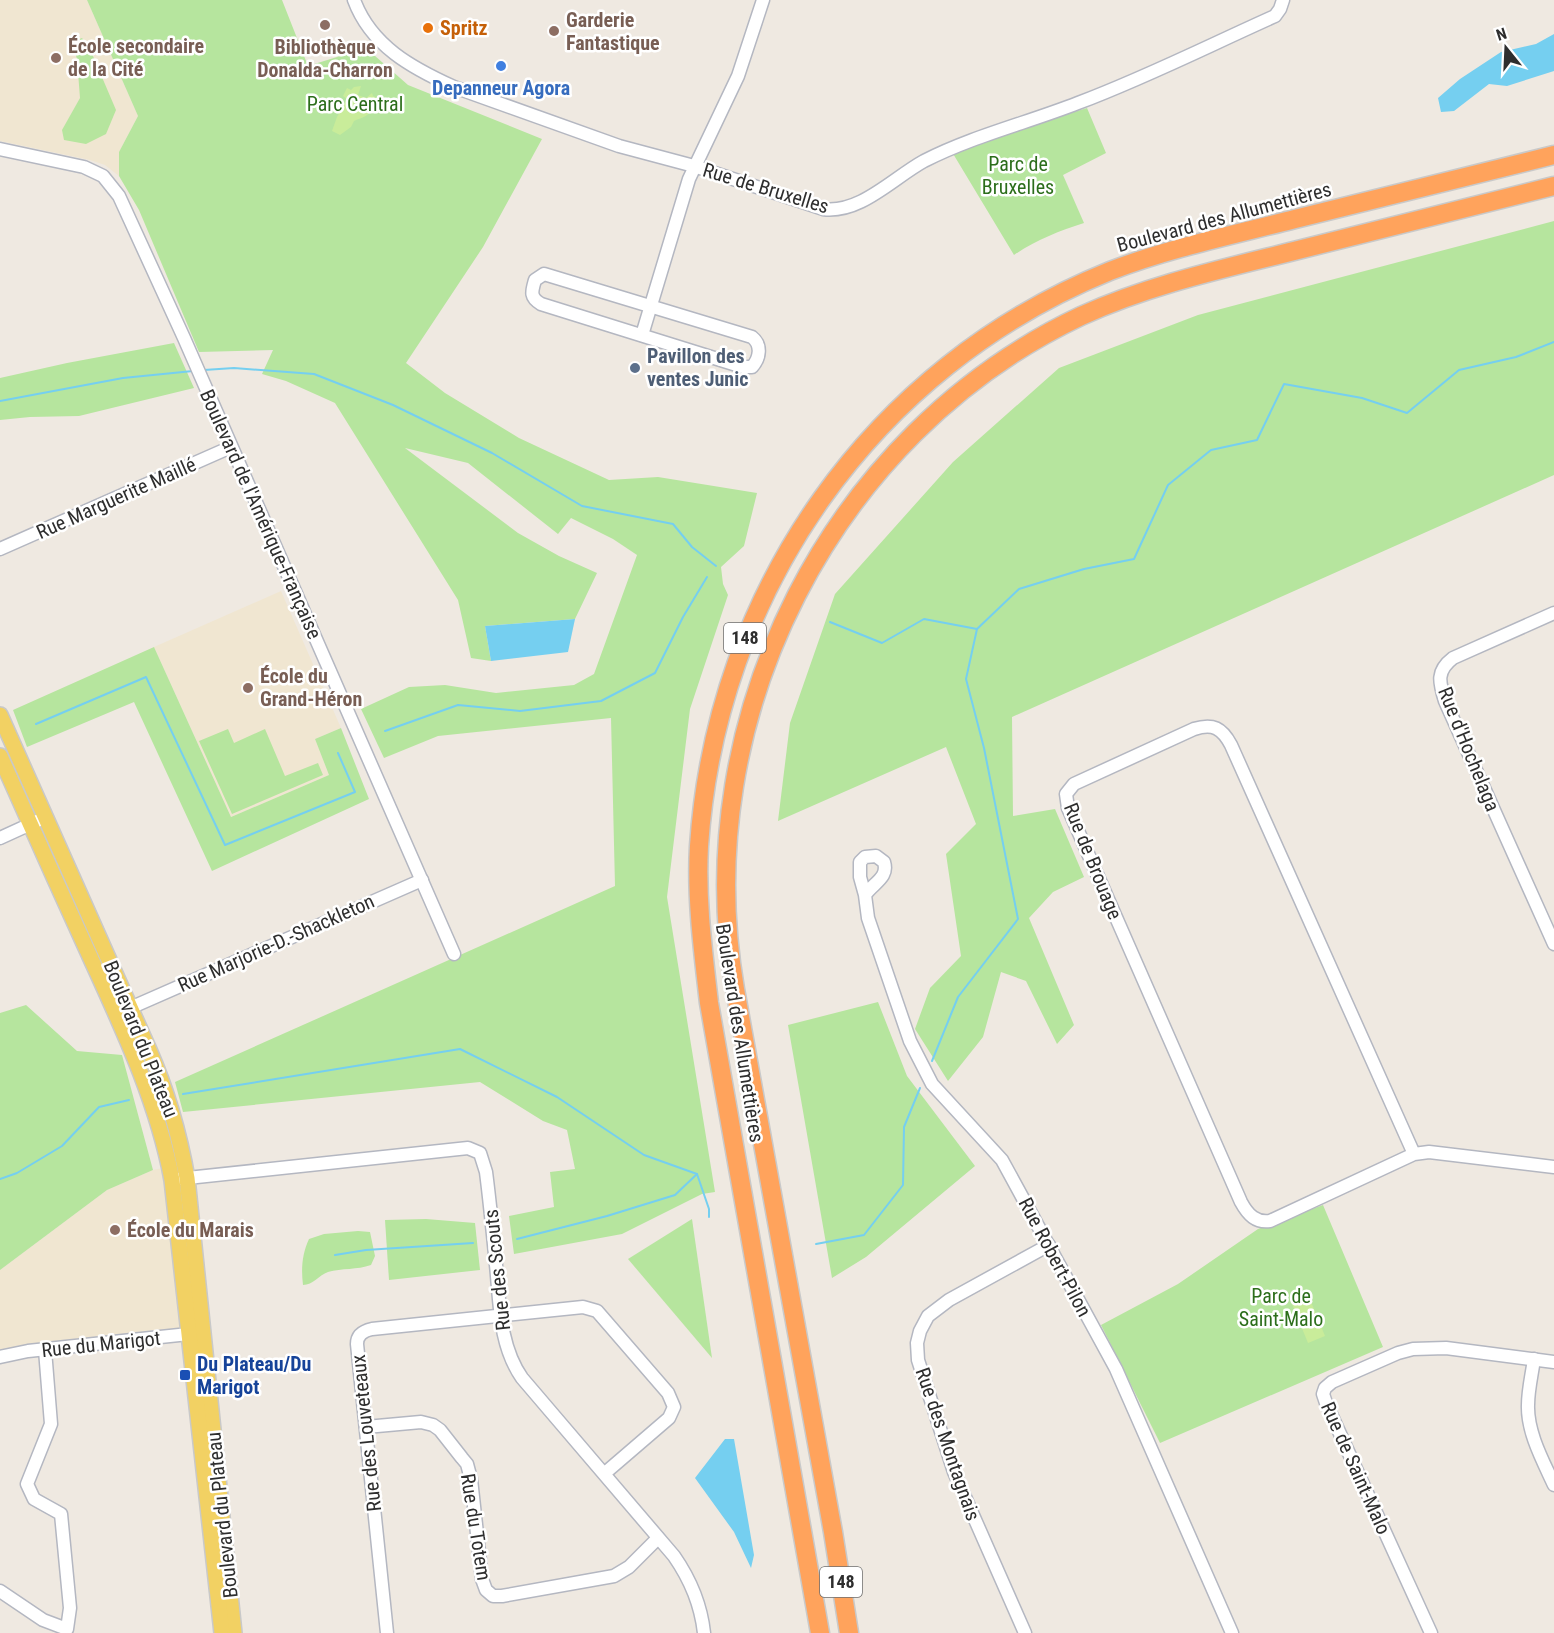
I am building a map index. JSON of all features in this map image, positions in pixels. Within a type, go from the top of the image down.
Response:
[{"type":"highway","name":"Boulevard des Allumettières","points":[[820,1633],[709,1004],[699,916],[699,851],[704,793],[712,749],[733,672],[767,589],[799,530],[828,489],[872,436],[928,381],[987,337],[1028,312],[1092,279],[1155,255],[1554,155]]},
{"type":"highway","points":[[1477,174],[1484,204]]},
{"type":"highway","name":"Boulevard des Allumettières","points":[[849,1633],[733,980],[726,913],[727,838],[739,759],[761,679],[793,599],[828,537],[893,454],[928,420],[968,387],[1038,339],[1103,307],[1192,276],[1554,186]]},
{"type":"highway","points":[[804,1534],[832,1532]]},
{"type":"main road","name":"Boulevard du Plateau","points":[[0,715],[163,1081],[177,1130],[179,1179],[222,1633]]},
{"type":"main road","name":"Boulevard du Plateau","points":[[0,756],[117,1017],[179,1179]]},
{"type":"main road","name":"Boulevard du Plateau","points":[[195,1334],[234,1633]]},
{"type":"street","name":"Rue de Bruxelles","points":[[354,0],[368,28],[375,36],[396,56],[429,76],[471,94],[594,138],[694,166],[823,209],[841,209],[861,201],[921,163],[948,150],[1082,102],[1275,16],[1281,9],[1283,0]]},
{"type":"street","points":[[642,335],[694,166],[738,76],[763,0]]},
{"type":"street","name":"Boulevard de l'Amérique-Française","points":[[0,149],[84,167],[103,176],[114,187],[145,250],[454,954]]},
{"type":"street","points":[[544,274],[651,306],[752,338],[757,341],[759,349],[755,364],[752,367],[743,367],[541,304],[531,294],[535,280],[544,274]]},
{"type":"street","name":"Rue Marguerite Maillé","points":[[0,549],[231,447]]},
{"type":"street","name":"Rue d'Hochelaga","points":[[1554,613],[1453,658],[1444,665],[1440,677],[1445,701],[1554,944]]},
{"type":"street","name":"Rue de Brouage","points":[[1414,1154],[1231,745],[1221,730],[1209,726],[1194,729],[1074,784],[1066,794],[1068,808],[1241,1202],[1250,1215],[1263,1222],[1280,1218],[1414,1154],[1429,1152],[1554,1167]]},
{"type":"street","points":[[0,838],[46,817]]},
{"type":"street","name":"Rue Marjorie-D.-Shackleton","points":[[130,1008],[422,880]]},
{"type":"street","name":"Rue Robert-Pilon","points":[[865,895],[868,918],[910,1041],[923,1068],[940,1093],[1002,1160],[1049,1245],[1116,1369],[1232,1633]]},
{"type":"street","name":"Rue des Scouts","points":[[179,1179],[468,1148],[477,1150],[483,1158],[486,1172],[501,1316],[507,1346],[517,1371],[674,1556],[686,1574],[700,1612],[704,1633]]},
{"type":"street","name":"Rue des Montagnais","points":[[1025,1633],[954,1472],[918,1360],[917,1343],[928,1316],[949,1300],[1049,1245]]},
{"type":"street","name":"Rue des Louveteaux","points":[[387,1633],[357,1344],[357,1339],[362,1332],[372,1329],[583,1307],[593,1309],[601,1315],[670,1397],[674,1407],[669,1418],[604,1473]]},
{"type":"street","name":"Rue du Marigot","points":[[0,1358],[45,1350],[195,1334]]},
{"type":"street","name":"Rue de Saint-Malo","points":[[1431,1633],[1326,1403],[1323,1394],[1325,1388],[1338,1379],[1398,1353],[1413,1349],[1446,1348],[1554,1362]]},
{"type":"street","points":[[0,1591],[43,1620],[67,1629],[70,1608],[61,1514],[34,1499],[27,1484],[51,1424],[45,1350]]},
{"type":"street","points":[[1534,1359],[1528,1419],[1554,1485]]},
{"type":"street","name":"Rue du Totem","points":[[366,1427],[428,1422],[440,1430],[462,1458],[471,1479],[482,1579],[486,1590],[492,1596],[614,1576],[629,1567],[658,1538]]},
{"type":"shaded area","name":"École secondaire de la Cité","points":[[0,0],[87,0],[138,116],[119,152],[119,176],[105,165],[90,160],[0,141]]},
{"type":"shaded area","name":"École du Grand-Héron","points":[[281,591],[341,728],[315,739],[329,775],[231,817],[154,647]]},
{"type":"shaded area","name":"École du Marais","points":[[169,1167],[189,1334],[0,1357],[0,1270],[107,1190],[153,1170]]},
{"type":"green space","name":"Parc Central","points":[[87,0],[282,0],[308,66],[366,48],[408,85],[542,139],[483,247],[406,363],[445,393],[519,438],[609,480],[658,477],[757,493],[744,546],[721,567],[723,584],[728,595],[690,709],[667,897],[715,1192],[702,1194],[622,1234],[514,1254],[509,1216],[554,1207],[550,1172],[575,1169],[567,1130],[543,1121],[480,1082],[183,1112],[175,1082],[615,886],[611,718],[438,736],[384,758],[361,709],[409,687],[445,685],[496,693],[574,685],[594,674],[637,555],[613,539],[571,518],[558,534],[468,463],[405,448],[518,533],[559,556],[597,573],[575,619],[485,626],[491,661],[471,658],[458,600],[335,403],[286,381],[262,374],[273,350],[199,352],[139,210],[119,176],[119,152],[138,116]]},
{"type":"green space","points":[[82,38],[90,49],[116,110],[106,134],[86,144],[64,140],[62,130],[80,98],[77,59],[72,42]]},
{"type":"green space","name":"Parc Central","points":[[361,86],[358,95],[366,98],[372,93],[379,99],[379,104],[373,107],[368,114],[354,121],[351,127],[340,135],[332,131],[347,99],[343,96],[347,88],[351,90]]},
{"type":"green space","name":"Parc de Bruxelles","points":[[1087,108],[1106,153],[1063,175],[1084,223],[1048,236],[1014,255],[952,152],[992,137]]},
{"type":"green space","points":[[1554,221],[1554,475],[1012,717],[1013,816],[1055,809],[1084,877],[1053,892],[1029,918],[1074,1025],[1057,1044],[1026,981],[1001,972],[983,1037],[948,1081],[915,1029],[930,988],[961,956],[946,854],[976,824],[946,747],[778,821],[790,723],[835,594],[953,462],[1059,368],[1198,315]]},
{"type":"green space","points":[[174,343],[194,388],[79,416],[0,420],[0,378]]},
{"type":"green space","points":[[154,647],[231,817],[329,775],[315,739],[341,728],[369,799],[212,871],[134,702],[27,747],[13,710]]},
{"type":"green space","points":[[228,729],[234,743],[265,729],[285,776],[318,763],[323,775],[232,814],[199,741]]},
{"type":"green space","points":[[878,1002],[907,1076],[975,1166],[866,1257],[832,1278],[788,1025]]},
{"type":"green space","points":[[26,1005],[77,1051],[122,1055],[153,1170],[107,1190],[0,1270],[0,1013]]},
{"type":"green space","name":"Parc de Saint-Malo","points":[[1323,1205],[1383,1347],[1160,1443],[1101,1325],[1178,1284],[1258,1229]]},
{"type":"green space","points":[[426,1219],[475,1223],[480,1270],[389,1280],[385,1220]]},
{"type":"green space","points":[[692,1219],[712,1358],[628,1259]]},
{"type":"green space","points":[[370,1232],[375,1256],[371,1265],[328,1272],[303,1285],[303,1262],[309,1239],[324,1234]]},
{"type":"green space","points":[[1307,1292],[1325,1336],[1308,1343],[1290,1299]]},
{"type":"water","points":[[1554,34],[1554,71],[1507,86],[1489,84],[1454,111],[1441,112],[1438,98],[1460,79],[1501,52],[1536,44]]},
{"type":"water","points":[[575,619],[568,652],[491,661],[485,626]]},
{"type":"water","points":[[725,1439],[734,1439],[754,1555],[751,1568],[734,1532],[695,1478]]},
{"type":"waterway","points":[[830,622],[882,643],[924,619],[977,629],[1019,589],[1084,569],[1134,559],[1168,485],[1211,450],[1257,440],[1284,384],[1362,398],[1407,413],[1459,370],[1516,357],[1554,342]]},
{"type":"waterway","points":[[204,370],[234,368],[314,374],[393,405],[492,453],[582,506],[673,524],[692,547],[716,566]]},
{"type":"waterway","points":[[0,401],[123,378],[193,371]]},
{"type":"waterway","points":[[385,731],[458,705],[520,711],[601,701],[655,673],[683,617],[707,577]]},
{"type":"waterway","points":[[932,1061],[958,997],[1018,919],[984,748],[966,679],[977,629]]},
{"type":"waterway","points":[[36,724],[146,677],[225,845],[355,792],[338,753]]},
{"type":"waterway","points":[[183,1094],[460,1049],[557,1097],[644,1155],[697,1174],[709,1209],[709,1217]]},
{"type":"waterway","points":[[816,1244],[864,1235],[903,1185],[904,1127],[920,1088]]},
{"type":"waterway","points":[[0,1179],[17,1173],[62,1146],[99,1107],[129,1100]]},
{"type":"waterway","points":[[517,1239],[607,1216],[675,1195],[697,1174]]},
{"type":"waterway","points":[[335,1255],[366,1250],[473,1243]]},
{"type":"place","name":"Bibliothèque Donalda-Charron","points":[[325,25]]},
{"type":"place","name":"Spritz","points":[[428,28]]},
{"type":"place","name":"Garderie Fantastique","points":[[554,31]]},
{"type":"place","name":"École secondaire de la Cité","points":[[56,58]]},
{"type":"place","name":"Depanneur Agora","points":[[501,66]]},
{"type":"place","name":"Pavillon des ventes Junic","points":[[635,368]]},
{"type":"place","name":"École du Grand-Héron","points":[[248,688]]},
{"type":"place","name":"École du Marais","points":[[115,1230]]},
{"type":"place","name":"Du Plateau/Du Marigot","points":[[185,1375]]}]
